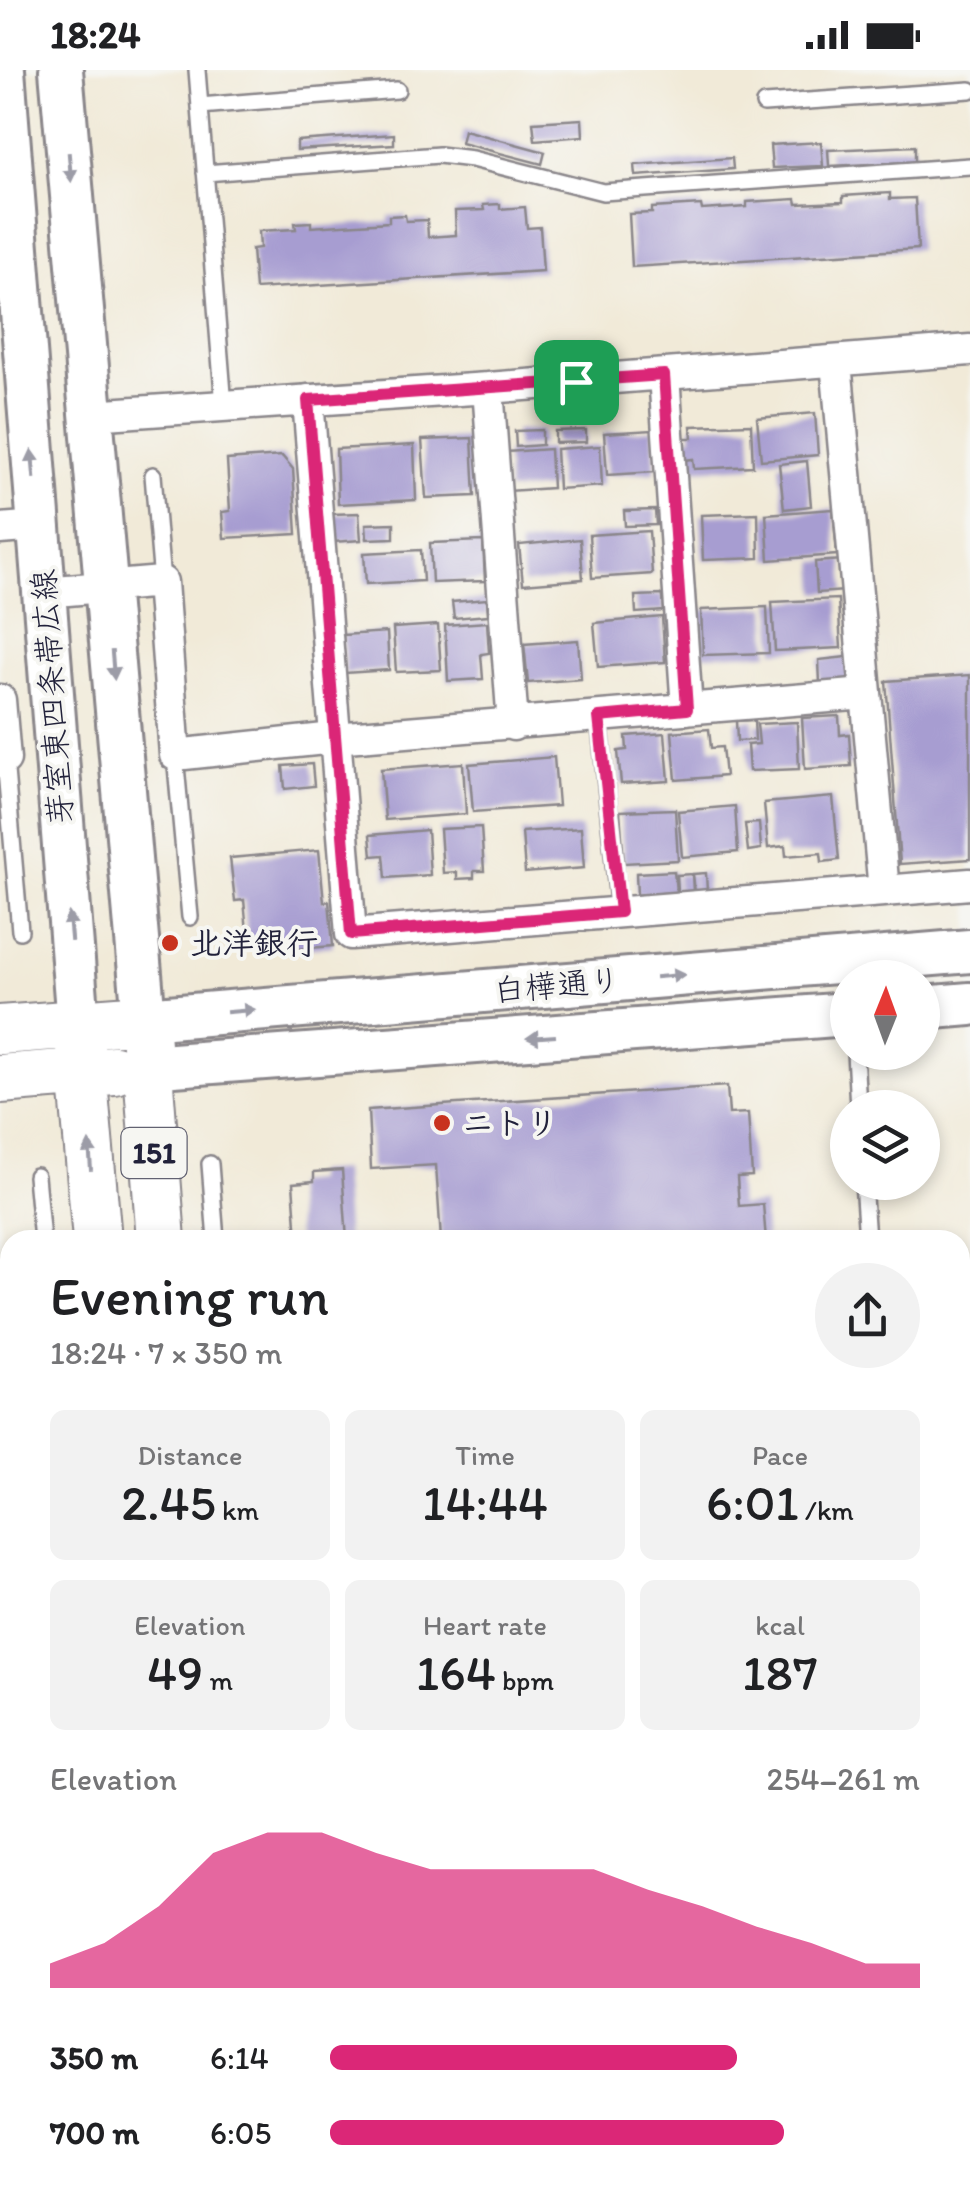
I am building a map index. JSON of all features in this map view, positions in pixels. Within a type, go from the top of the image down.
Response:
[{"type":"main road","name":"芽室東四条帯広線","points":[[3,70],[19,528],[44,592],[78,1024]]},
{"type":"main road","name":"芽室東四条帯広線","points":[[61,70],[144,1019]]},
{"type":"main road","name":"白樺通り","points":[[144,1019],[970,951]]},
{"type":"main road","points":[[940,1006],[970,1004]]},
{"type":"main road","name":"白樺通り","points":[[147,1067],[830,1015]]},
{"type":"main road","points":[[0,1030],[144,1019]]},
{"type":"main road","name":"151","points":[[144,1019],[160,1230]]},
{"type":"main road","name":"151","points":[[78,1024],[96,1230]]},
{"type":"main road","points":[[0,1079],[147,1067]]},
{"type":"street","points":[[91,414],[970,350]]},
{"type":"street","points":[[836,362],[884,891]]},
{"type":"street","points":[[664,375],[687,709]]},
{"type":"street","points":[[488,388],[513,725]]},
{"type":"street","points":[[308,400],[351,934],[970,884]]},
{"type":"street","points":[[44,592],[162,582],[176,756],[334,738],[866,694]]},
{"type":"street","points":[[0,700],[2,759],[56,756]]},
{"type":"lane","points":[[198,70],[224,406]]},
{"type":"lane","points":[[200,106],[397,90]]},
{"type":"lane","points":[[764,104],[970,90]]},
{"type":"lane","points":[[206,173],[439,155],[472,158],[603,192],[970,166]]},
{"type":"lane","points":[[153,475],[162,582]]},
{"type":"lane","points":[[599,717],[620,912]]},
{"type":"lane","points":[[176,756],[190,917]]},
{"type":"lane","points":[[2,759],[20,931]]},
{"type":"lane","points":[[210,1164],[215,1230]]},
{"type":"lane","points":[[36,1176],[41,1230]]},
{"type":"lane","points":[[864,1200],[866,1230]]},
{"type":"building","points":[[582,119],[583,136],[535,140],[533,122]]},
{"type":"building","points":[[464,130],[545,152],[542,164],[461,143]]},
{"type":"building","points":[[394,134],[394,144],[297,150],[297,141]]},
{"type":"building","points":[[821,142],[823,166],[772,168],[770,145]]},
{"type":"building","points":[[915,146],[915,162],[829,166],[828,150]]},
{"type":"building","points":[[732,158],[733,169],[636,176],[635,165]]},
{"type":"building","points":[[890,193],[890,199],[915,198],[918,249],[632,267],[629,214],[652,213],[652,208],[701,205],[702,210],[796,199],[797,204],[843,202],[843,196]]},
{"type":"building","points":[[500,204],[500,209],[525,207],[527,228],[540,227],[543,271],[255,289],[252,249],[260,248],[259,231],[296,229],[295,223],[311,222],[311,227],[389,222],[389,216],[405,215],[406,221],[427,220],[428,237],[456,235],[455,211],[484,210],[483,205]]},
{"type":"building","points":[[815,413],[818,455],[761,460],[757,418]]},
{"type":"building","points":[[751,424],[753,466],[694,469],[693,459],[684,460],[683,438],[692,438],[691,426]]},
{"type":"building","points":[[542,430],[542,445],[516,447],[515,431]]},
{"type":"building","points":[[586,430],[586,442],[555,443],[555,431]]},
{"type":"building","points":[[653,430],[655,472],[607,475],[604,433]]},
{"type":"building","points":[[472,438],[475,496],[426,498],[422,440]]},
{"type":"building","points":[[414,445],[416,500],[338,504],[336,449]]},
{"type":"building","points":[[600,446],[602,486],[558,489],[556,449]]},
{"type":"building","points":[[550,449],[552,488],[508,491],[506,452]]},
{"type":"building","points":[[282,456],[293,469],[297,534],[224,538],[222,512],[230,511],[227,460]]},
{"type":"building","points":[[807,461],[811,506],[784,509],[779,464]]},
{"type":"building","points":[[833,509],[837,555],[769,560],[766,514]]},
{"type":"building","points":[[655,510],[656,525],[625,526],[624,511]]},
{"type":"building","points":[[359,513],[361,540],[333,542],[332,514]]},
{"type":"building","points":[[758,513],[759,558],[703,560],[701,515]]},
{"type":"building","points":[[394,523],[394,538],[367,539],[366,524]]},
{"type":"building","points":[[649,531],[652,574],[592,578],[589,535]]},
{"type":"building","points":[[580,539],[583,579],[523,584],[519,545]]},
{"type":"building","points":[[483,541],[485,581],[432,583],[430,543]]},
{"type":"building","points":[[421,550],[423,581],[366,584],[364,553]]},
{"type":"building","points":[[843,560],[845,591],[817,593],[815,562]]},
{"type":"building","points":[[663,595],[664,611],[636,613],[635,596]]},
{"type":"building","points":[[487,599],[488,615],[454,618],[452,602]]},
{"type":"building","points":[[838,599],[841,648],[775,651],[772,602]]},
{"type":"building","points":[[767,607],[769,653],[703,655],[701,610]]},
{"type":"building","points":[[662,617],[665,662],[598,667],[594,623]]},
{"type":"building","points":[[487,622],[489,653],[481,654],[483,679],[448,681],[445,625]]},
{"type":"building","points":[[438,625],[441,670],[396,672],[393,628]]},
{"type":"building","points":[[387,632],[389,670],[345,673],[343,635]]},
{"type":"building","points":[[578,640],[581,679],[528,683],[524,644]]},
{"type":"building","points":[[847,657],[849,682],[820,684],[819,660]]},
{"type":"building","points":[[970,675],[970,859],[900,864],[886,681]]},
{"type":"building","points":[[839,716],[840,735],[849,734],[851,766],[805,769],[802,718]]},
{"type":"building","points":[[754,720],[755,740],[737,741],[736,721]]},
{"type":"building","points":[[797,722],[799,769],[749,771],[747,745],[759,744],[757,724]]},
{"type":"building","points":[[709,729],[711,748],[722,747],[725,776],[676,780],[672,732]]},
{"type":"building","points":[[665,733],[669,781],[621,784],[618,751],[627,750],[626,736]]},
{"type":"building","points":[[554,757],[558,806],[473,812],[469,764]]},
{"type":"building","points":[[463,763],[466,814],[385,820],[381,769]]},
{"type":"building","points":[[312,764],[314,786],[285,789],[283,766]]},
{"type":"building","points":[[833,797],[839,860],[822,862],[821,853],[786,856],[785,846],[768,848],[764,803]]},
{"type":"building","points":[[735,806],[738,852],[682,857],[678,811]]},
{"type":"building","points":[[675,809],[678,860],[624,863],[620,811]]},
{"type":"building","points":[[759,823],[761,849],[748,851],[745,824]]},
{"type":"building","points":[[481,827],[484,871],[474,871],[474,878],[457,879],[457,872],[443,873],[440,829]]},
{"type":"building","points":[[581,828],[584,868],[525,873],[522,832]]},
{"type":"building","points":[[427,830],[430,875],[386,878],[384,855],[372,856],[370,835]]},
{"type":"building","points":[[319,850],[333,946],[286,950],[285,938],[248,942],[244,900],[235,901],[230,858]]},
{"type":"building","points":[[674,871],[676,892],[637,895],[636,873]]},
{"type":"building","points":[[706,873],[707,892],[695,893],[693,874]]},
{"type":"building","points":[[692,874],[693,892],[678,892],[677,875]]},
{"type":"building","points":[[727,1086],[729,1114],[748,1113],[752,1176],[737,1177],[739,1206],[763,1204],[765,1230],[440,1230],[436,1165],[371,1169],[368,1110]]},
{"type":"building","points":[[342,1170],[346,1230],[296,1230],[293,1183],[314,1181],[314,1172]]},
{"type":"place","name":"北洋銀行","points":[[170,943]]},
{"type":"place","name":"ニトリ","points":[[442,1123]]},
{"type":"route","points":[[664,375],[687,709],[599,717],[620,912],[351,934],[308,400],[576,382],[664,375]]}]
